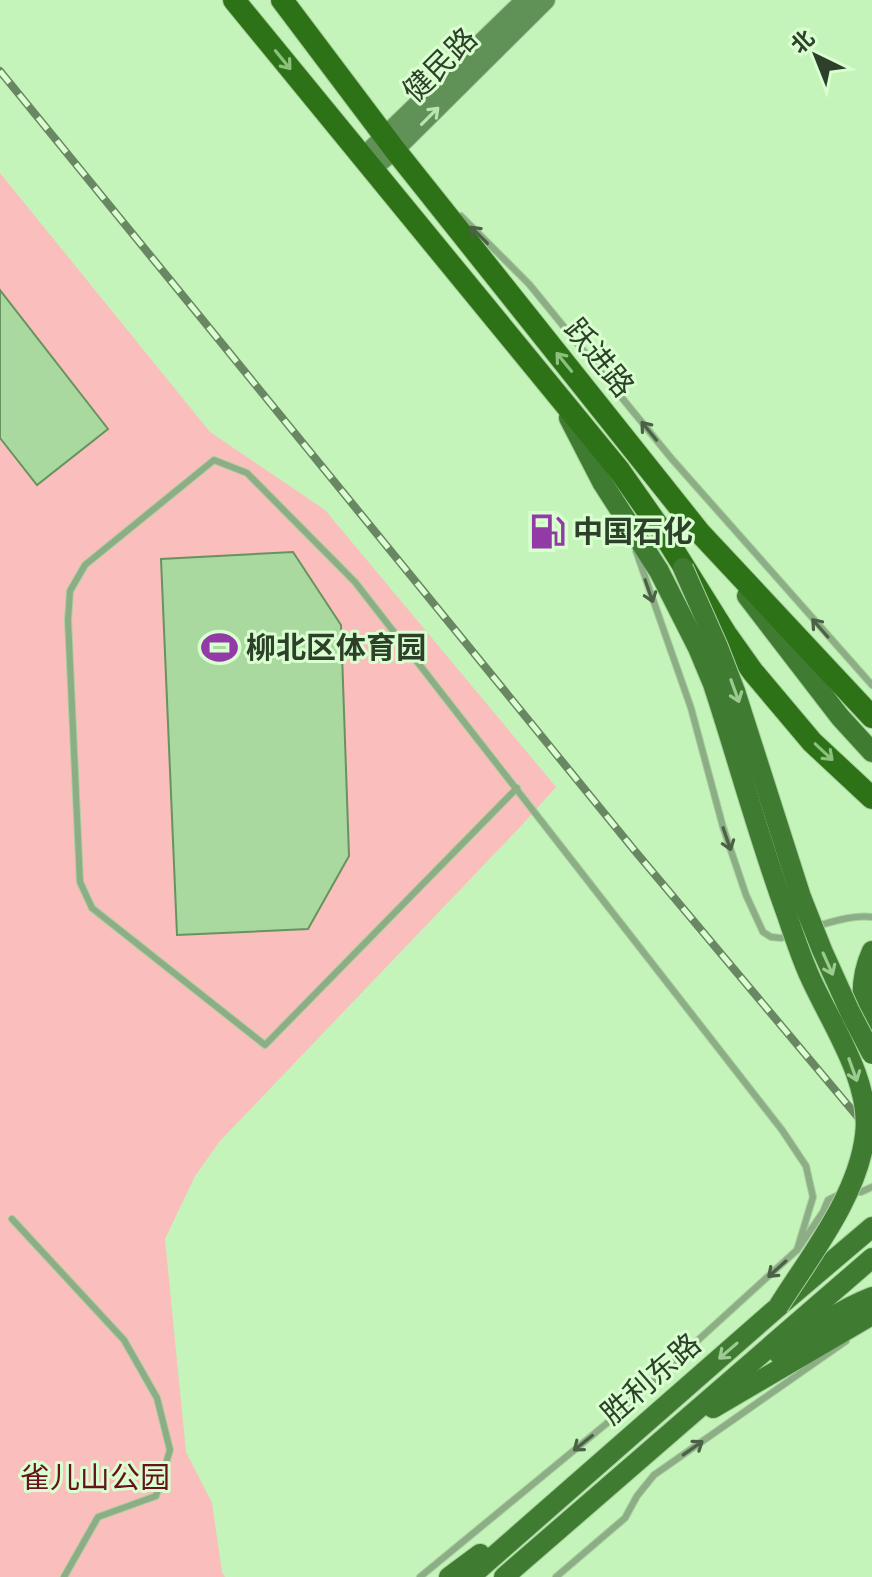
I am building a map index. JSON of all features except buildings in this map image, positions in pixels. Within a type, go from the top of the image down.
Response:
[{"type":"highway","name":"跃进路","points":[[234,0],[619,470],[680,562]]},
{"type":"highway","name":"跃进路","points":[[282,0],[390,143],[700,533]]},
{"type":"highway","points":[[700,533],[872,717]]},
{"type":"highway","points":[[680,562],[753,672],[812,742],[872,798]]},
{"type":"main road","name":"健民路","points":[[390,143],[525,0]]},
{"type":"main road","name":"健民路","points":[[368,163],[546,0]]},
{"type":"main road","points":[[556,393],[602,482],[659,571],[698,648],[713,684],[780,896],[810,976],[847,1053],[865,1107],[866,1133],[851,1186],[778,1307]]},
{"type":"main road","name":"跃进路","points":[[700,533],[840,717],[872,752]]},
{"type":"main road","name":"跃进路","points":[[680,562],[735,691],[801,897],[822,950],[871,1052]]},
{"type":"main road","points":[[871,1052],[861,996],[864,972],[872,951]]},
{"type":"main road","name":"胜利东路","points":[[470,1577],[872,1227]]},
{"type":"main road","name":"胜利东路","points":[[504,1577],[872,1258]]},
{"type":"main road","points":[[629,1468],[825,1321],[872,1297]]},
{"type":"main road","points":[[714,1407],[872,1318]]},
{"type":"main road","points":[[449,1577],[562,1496]]},
{"type":"main road","points":[[522,1577],[576,1514]]},
{"type":"lane","points":[[390,143],[529,284],[671,458],[872,685]]},
{"type":"lane","points":[[517,788],[265,1045],[92,908],[80,882],[68,620],[70,591],[85,565],[214,460],[247,473],[355,582],[517,788],[782,1130],[806,1166],[813,1197],[797,1250]]},
{"type":"lane","points":[[625,517],[691,708],[723,827],[746,895],[763,932],[781,938],[847,918],[872,917]]},
{"type":"lane","points":[[420,1577],[606,1424],[797,1250],[828,1200],[840,1193],[861,1192],[872,1187]]},
{"type":"lane","points":[[12,1219],[124,1340],[157,1398],[170,1450],[156,1496],[98,1517],[64,1577]]},
{"type":"lane","points":[[556,1577],[625,1518],[654,1475],[854,1336],[872,1318]]},
{"type":"green space","name":"柳北区体育园","points":[[0,173],[210,432],[325,510],[556,787],[220,1141],[195,1176],[165,1239],[186,1452],[212,1503],[225,1577],[0,1577]]},
{"type":"railway","points":[[0,71],[635,851],[872,1134]]},
{"type":"place","name":"中国石化","points":[[547,532]]},
{"type":"place","name":"柳北区体育园","points":[[220,648]]},
{"type":"park label","name":"雀儿山公园","points":[[95,1478]]}]
